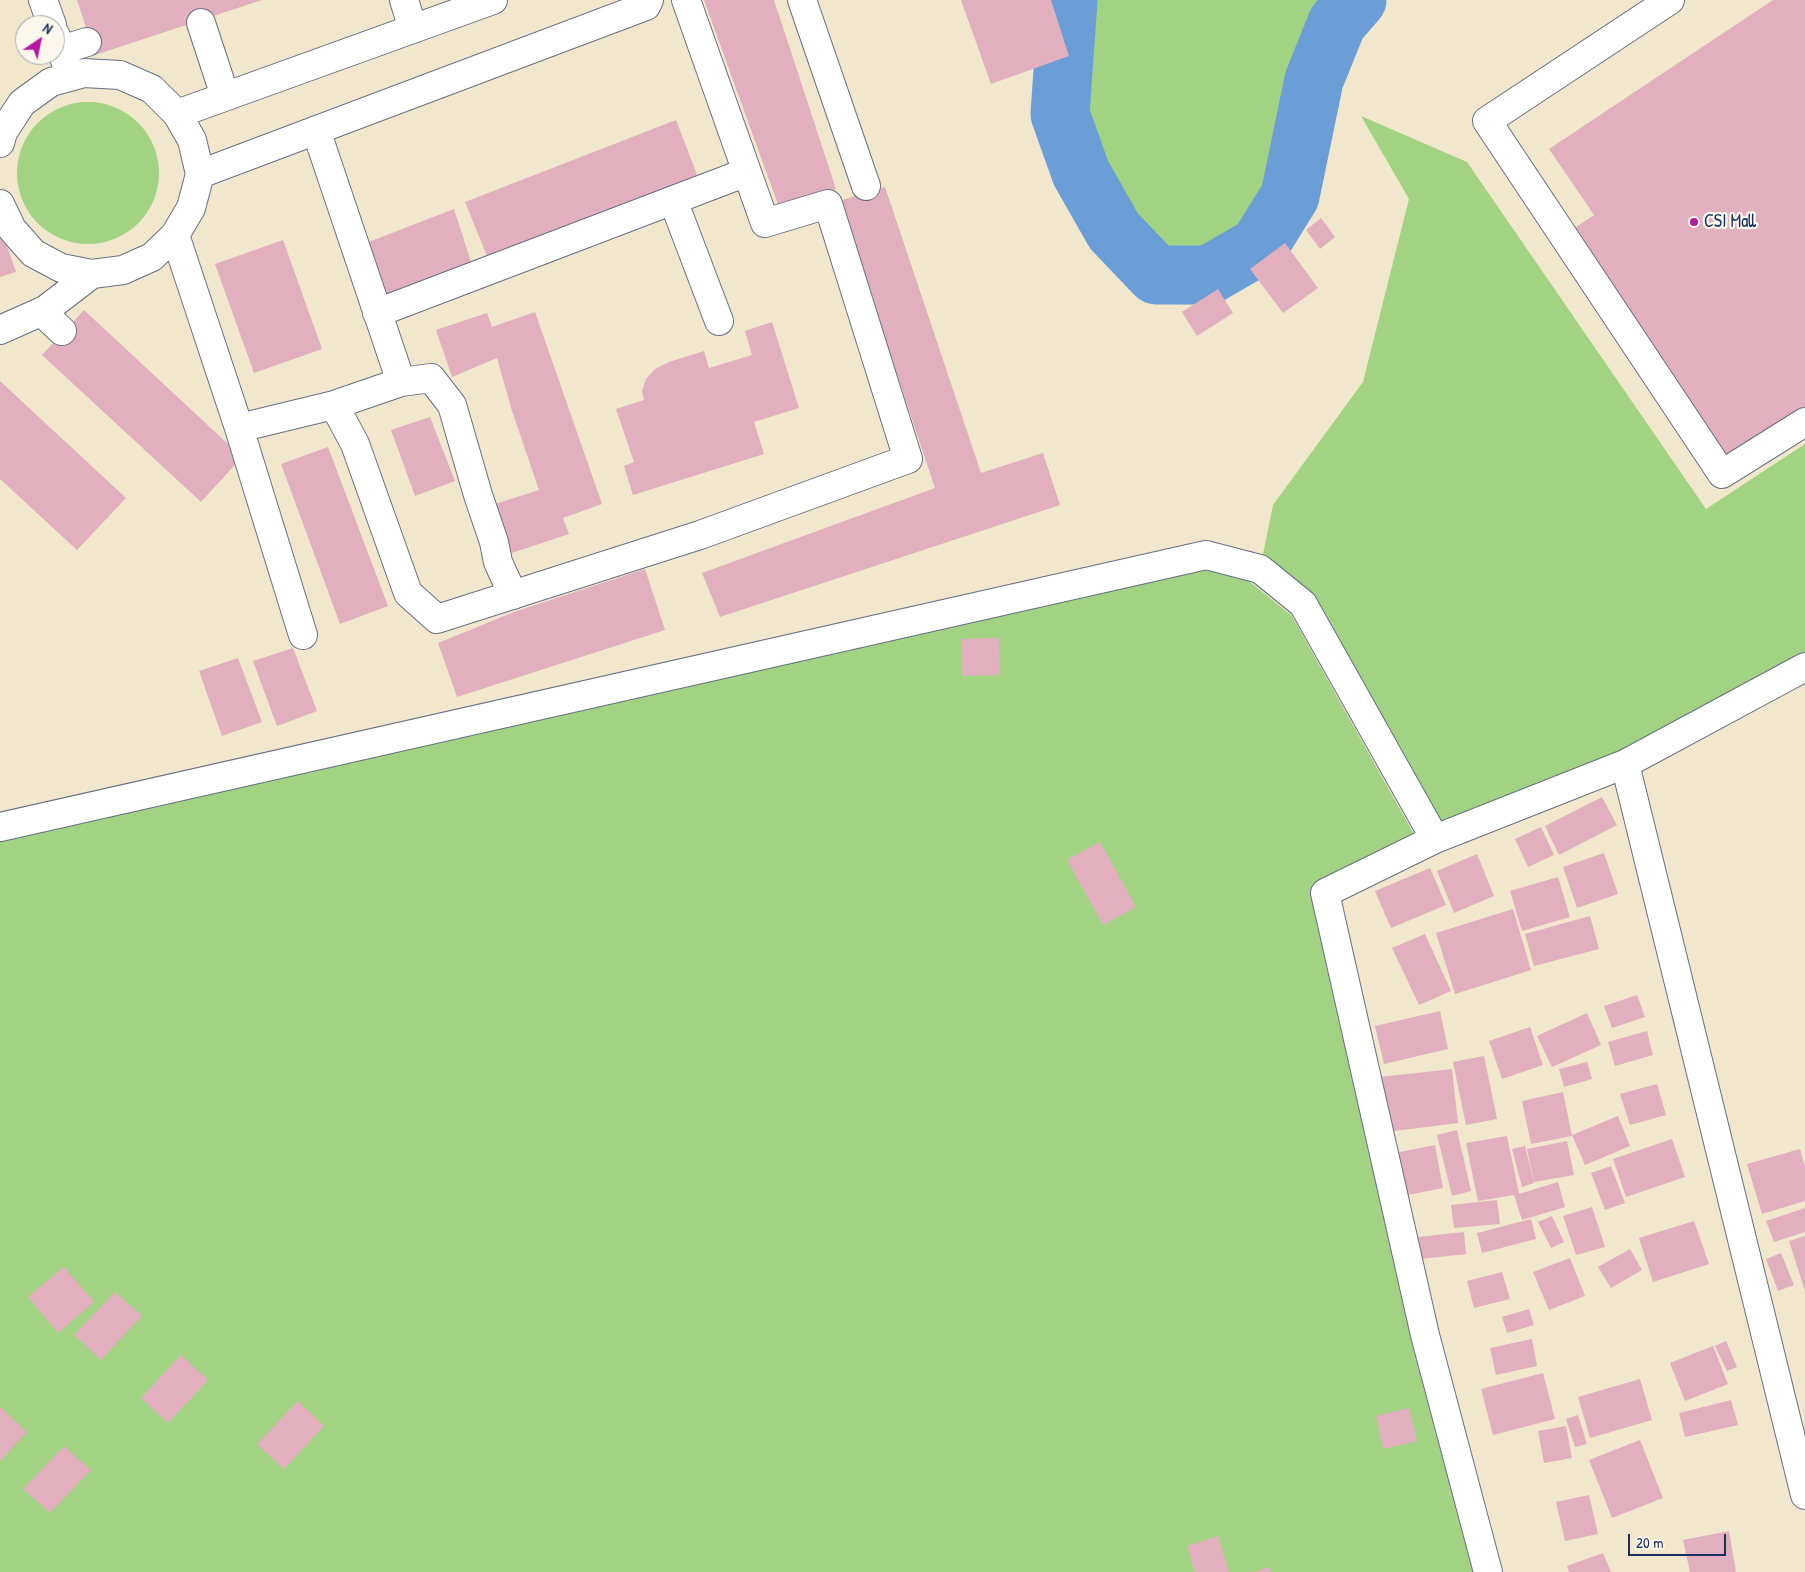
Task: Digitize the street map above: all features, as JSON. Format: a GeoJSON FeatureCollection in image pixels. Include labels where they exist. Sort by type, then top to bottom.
{"type":"FeatureCollection","features":[{"type":"Feature","properties":{"kind":"street"},"geometry":{"type":"LineString","coordinates":[[43,0],[48,15]]}},
{"type":"Feature","properties":{"kind":"street"},"geometry":{"type":"LineString","coordinates":[[404,0],[413,29]]}},
{"type":"Feature","properties":{"kind":"street"},"geometry":{"type":"LineString","coordinates":[[177,114],[493,0]]}},
{"type":"Feature","properties":{"kind":"street"},"geometry":{"type":"LineString","coordinates":[[200,174],[646,6],[649,0]]}},
{"type":"Feature","properties":{"kind":"street"},"geometry":{"type":"LineString","coordinates":[[334,405],[355,444],[408,593],[437,619],[700,535],[908,459],[828,204],[765,223],[686,0]]}},
{"type":"Feature","properties":{"kind":"street"},"geometry":{"type":"LineString","coordinates":[[802,0],[866,186]]}},
{"type":"Feature","properties":{"kind":"street"},"geometry":{"type":"LineString","coordinates":[[1670,0],[1487,121],[1722,474],[1805,422]]}},
{"type":"Feature","properties":{"kind":"street"},"geometry":{"type":"LineString","coordinates":[[201,23],[226,96]]}},
{"type":"Feature","properties":{"kind":"street"},"geometry":{"type":"LineString","coordinates":[[65,38],[87,42]]}},
{"type":"Feature","properties":{"kind":"street"},"geometry":{"type":"LineString","coordinates":[[65,62],[70,76]]}},
{"type":"Feature","properties":{"kind":"street"},"geometry":{"type":"LineString","coordinates":[[0,143],[3,132],[22,103],[51,82],[84,73],[120,75],[152,89],[177,114],[192,140],[200,174],[191,208],[175,235],[152,257],[124,270],[92,274],[61,268],[33,253],[12,229],[0,204]]}},
{"type":"Feature","properties":{"kind":"street"},"geometry":{"type":"LineString","coordinates":[[316,130],[401,382]]}},
{"type":"Feature","properties":{"kind":"street"},"geometry":{"type":"LineString","coordinates":[[377,313],[747,172]]}},
{"type":"Feature","properties":{"kind":"street"},"geometry":{"type":"LineString","coordinates":[[673,200],[719,321]]}},
{"type":"Feature","properties":{"kind":"street"},"geometry":{"type":"LineString","coordinates":[[175,235],[303,635]]}},
{"type":"Feature","properties":{"kind":"street"},"geometry":{"type":"LineString","coordinates":[[0,330],[42,312],[92,274]]}},
{"type":"Feature","properties":{"kind":"street"},"geometry":{"type":"LineString","coordinates":[[42,312],[62,331]]}},
{"type":"Feature","properties":{"kind":"street"},"geometry":{"type":"LineString","coordinates":[[238,428],[334,405],[401,382],[431,378],[452,405],[478,495],[494,542],[498,562],[513,595]]}},
{"type":"Feature","properties":{"kind":"street"},"geometry":{"type":"LineString","coordinates":[[0,827],[1206,555],[1260,569],[1303,604],[1435,839]]}},
{"type":"Feature","properties":{"kind":"street"},"geometry":{"type":"LineString","coordinates":[[1488,1572],[1425,1335],[1325,893],[1435,839],[1625,764],[1805,667]]}},
{"type":"Feature","properties":{"kind":"street"},"geometry":{"type":"LineString","coordinates":[[1625,764],[1805,1495]]}},
{"type":"Feature","properties":{"kind":"green space"},"geometry":{"type":"Polygon","coordinates":[[[1068,0],[1357,0],[1337,23],[1314,80],[1290,196],[1259,246],[1209,275],[1156,275],[1114,231],[1081,173],[1060,114],[1068,0]]]}},
{"type":"Feature","properties":{"kind":"green space"},"geometry":{"type":"Polygon","coordinates":[[[88,102],[102,103],[115,107],[139,122],[154,146],[158,159],[158,187],[154,200],[139,224],[115,239],[102,243],[88,244],[74,243],[61,239],[37,224],[22,200],[18,187],[17,173],[18,159],[22,146],[37,122],[61,107],[74,103],[88,102]]]}},
{"type":"Feature","properties":{"kind":"green space"},"geometry":{"type":"Polygon","coordinates":[[[1361,116],[1467,162],[1706,509],[1805,444],[1805,667],[1435,839],[1303,604],[1260,569],[1273,505],[1363,382],[1409,199],[1361,116]]]}},
{"type":"Feature","properties":{"kind":"green space"},"geometry":{"type":"Polygon","coordinates":[[[1196,567],[1249,581],[1292,616],[1421,847],[1313,902],[1480,1572],[0,1572],[0,837],[1196,567]]]}},
{"type":"Feature","properties":{"kind":"building"},"geometry":{"type":"Polygon","coordinates":[[[77,0],[262,0],[95,55],[77,0]]]}},
{"type":"Feature","properties":{"kind":"building"},"geometry":{"type":"Polygon","coordinates":[[[704,0],[774,0],[836,189],[780,210],[704,0]]]}},
{"type":"Feature","properties":{"kind":"building"},"geometry":{"type":"Polygon","coordinates":[[[961,0],[1051,0],[1069,56],[991,84],[961,0]]]}},
{"type":"Feature","properties":{"kind":"building","name":"CSI Mall"},"geometry":{"type":"Polygon","coordinates":[[[1773,0],[1805,0],[1805,406],[1726,458],[1572,230],[1594,215],[1549,149],[1773,0]]]}},
{"type":"Feature","properties":{"kind":"building"},"geometry":{"type":"Polygon","coordinates":[[[676,120],[699,180],[489,261],[465,202],[676,120]]]}},
{"type":"Feature","properties":{"kind":"building"},"geometry":{"type":"Polygon","coordinates":[[[885,187],[981,473],[1043,453],[1060,505],[720,617],[702,573],[935,488],[839,201],[885,187]]]}},
{"type":"Feature","properties":{"kind":"building"},"geometry":{"type":"Polygon","coordinates":[[[454,209],[472,265],[384,301],[366,243],[454,209]]]}},
{"type":"Feature","properties":{"kind":"building"},"geometry":{"type":"Polygon","coordinates":[[[1321,218],[1335,237],[1320,249],[1306,230],[1321,218]]]}},
{"type":"Feature","properties":{"kind":"building"},"geometry":{"type":"Polygon","coordinates":[[[0,225],[16,272],[0,277],[0,225]]]}},
{"type":"Feature","properties":{"kind":"building"},"geometry":{"type":"Polygon","coordinates":[[[283,240],[322,349],[254,373],[215,264],[283,240]]]}},
{"type":"Feature","properties":{"kind":"building"},"geometry":{"type":"Polygon","coordinates":[[[1285,243],[1318,288],[1283,313],[1250,269],[1285,243]]]}},
{"type":"Feature","properties":{"kind":"building"},"geometry":{"type":"Polygon","coordinates":[[[1218,289],[1233,313],[1197,336],[1182,312],[1218,289]]]}},
{"type":"Feature","properties":{"kind":"building"},"geometry":{"type":"Polygon","coordinates":[[[84,310],[242,457],[201,502],[42,355],[84,310]]]}},
{"type":"Feature","properties":{"kind":"building"},"geometry":{"type":"Polygon","coordinates":[[[535,312],[602,504],[563,518],[569,534],[512,553],[495,504],[539,490],[512,411],[497,358],[452,377],[436,330],[487,313],[492,327],[535,312]]]}},
{"type":"Feature","properties":{"kind":"building"},"geometry":{"type":"Polygon","coordinates":[[[772,322],[799,408],[754,422],[764,454],[633,495],[624,466],[634,462],[616,409],[644,400],[642,391],[646,379],[655,369],[669,362],[704,351],[709,368],[752,355],[745,331],[772,322]]]}},
{"type":"Feature","properties":{"kind":"building"},"geometry":{"type":"Polygon","coordinates":[[[0,381],[126,498],[77,550],[0,479],[0,381]]]}},
{"type":"Feature","properties":{"kind":"building"},"geometry":{"type":"Polygon","coordinates":[[[430,417],[455,481],[415,496],[391,430],[430,417]]]}},
{"type":"Feature","properties":{"kind":"building"},"geometry":{"type":"Polygon","coordinates":[[[328,447],[388,606],[340,624],[281,464],[328,447]]]}},
{"type":"Feature","properties":{"kind":"building"},"geometry":{"type":"Polygon","coordinates":[[[645,569],[665,630],[457,697],[438,643],[514,612],[645,569]]]}},
{"type":"Feature","properties":{"kind":"building"},"geometry":{"type":"Polygon","coordinates":[[[999,638],[1000,675],[962,676],[961,639],[999,638]]]}},
{"type":"Feature","properties":{"kind":"building"},"geometry":{"type":"Polygon","coordinates":[[[293,648],[317,711],[277,726],[253,661],[293,648]]]}},
{"type":"Feature","properties":{"kind":"building"},"geometry":{"type":"Polygon","coordinates":[[[238,658],[262,722],[222,736],[199,671],[238,658]]]}},
{"type":"Feature","properties":{"kind":"building"},"geometry":{"type":"Polygon","coordinates":[[[1602,797],[1617,825],[1559,855],[1545,826],[1602,797]]]}},
{"type":"Feature","properties":{"kind":"building"},"geometry":{"type":"Polygon","coordinates":[[[1541,827],[1554,855],[1528,867],[1515,839],[1541,827]]]}},
{"type":"Feature","properties":{"kind":"building"},"geometry":{"type":"Polygon","coordinates":[[[1100,842],[1136,907],[1103,925],[1067,860],[1100,842]]]}},
{"type":"Feature","properties":{"kind":"building"},"geometry":{"type":"Polygon","coordinates":[[[1604,853],[1618,894],[1577,908],[1563,867],[1604,853]]]}},
{"type":"Feature","properties":{"kind":"building"},"geometry":{"type":"Polygon","coordinates":[[[1477,854],[1494,896],[1454,913],[1437,871],[1477,854]]]}},
{"type":"Feature","properties":{"kind":"building"},"geometry":{"type":"Polygon","coordinates":[[[1430,868],[1446,905],[1391,928],[1375,891],[1430,868]]]}},
{"type":"Feature","properties":{"kind":"building"},"geometry":{"type":"Polygon","coordinates":[[[1558,877],[1570,917],[1522,931],[1510,891],[1558,877]]]}},
{"type":"Feature","properties":{"kind":"building"},"geometry":{"type":"Polygon","coordinates":[[[1513,909],[1531,970],[1455,994],[1436,933],[1513,909]]]}},
{"type":"Feature","properties":{"kind":"building"},"geometry":{"type":"Polygon","coordinates":[[[1590,916],[1599,949],[1534,966],[1525,934],[1590,916]]]}},
{"type":"Feature","properties":{"kind":"building"},"geometry":{"type":"Polygon","coordinates":[[[1425,934],[1451,991],[1419,1005],[1392,948],[1425,934]]]}},
{"type":"Feature","properties":{"kind":"building"},"geometry":{"type":"Polygon","coordinates":[[[1637,995],[1645,1017],[1612,1028],[1604,1006],[1637,995]]]}},
{"type":"Feature","properties":{"kind":"building"},"geometry":{"type":"Polygon","coordinates":[[[1440,1011],[1448,1049],[1384,1064],[1375,1026],[1440,1011]]]}},
{"type":"Feature","properties":{"kind":"building"},"geometry":{"type":"Polygon","coordinates":[[[1587,1013],[1601,1045],[1552,1067],[1537,1036],[1587,1013]]]}},
{"type":"Feature","properties":{"kind":"building"},"geometry":{"type":"Polygon","coordinates":[[[1530,1027],[1543,1065],[1502,1079],[1489,1041],[1530,1027]]]}},
{"type":"Feature","properties":{"kind":"building"},"geometry":{"type":"Polygon","coordinates":[[[1647,1031],[1653,1055],[1615,1066],[1608,1042],[1647,1031]]]}},
{"type":"Feature","properties":{"kind":"building"},"geometry":{"type":"Polygon","coordinates":[[[1484,1056],[1497,1119],[1466,1125],[1453,1062],[1484,1056]]]}},
{"type":"Feature","properties":{"kind":"building"},"geometry":{"type":"Polygon","coordinates":[[[1587,1062],[1592,1079],[1564,1087],[1559,1069],[1587,1062]]]}},
{"type":"Feature","properties":{"kind":"building"},"geometry":{"type":"Polygon","coordinates":[[[1452,1069],[1458,1123],[1386,1132],[1380,1077],[1452,1069]]]}},
{"type":"Feature","properties":{"kind":"building"},"geometry":{"type":"Polygon","coordinates":[[[1657,1084],[1666,1115],[1630,1125],[1620,1094],[1657,1084]]]}},
{"type":"Feature","properties":{"kind":"building"},"geometry":{"type":"Polygon","coordinates":[[[1563,1092],[1572,1136],[1531,1144],[1522,1101],[1563,1092]]]}},
{"type":"Feature","properties":{"kind":"building"},"geometry":{"type":"Polygon","coordinates":[[[1618,1116],[1630,1146],[1585,1165],[1572,1135],[1618,1116]]]}},
{"type":"Feature","properties":{"kind":"building"},"geometry":{"type":"Polygon","coordinates":[[[1457,1130],[1471,1191],[1452,1196],[1437,1135],[1457,1130]]]}},
{"type":"Feature","properties":{"kind":"building"},"geometry":{"type":"Polygon","coordinates":[[[1507,1136],[1519,1194],[1558,1182],[1565,1207],[1522,1220],[1514,1195],[1478,1201],[1466,1143],[1507,1136]]]}},
{"type":"Feature","properties":{"kind":"building"},"geometry":{"type":"Polygon","coordinates":[[[1672,1139],[1685,1177],[1626,1197],[1613,1159],[1672,1139]]]}},
{"type":"Feature","properties":{"kind":"building"},"geometry":{"type":"Polygon","coordinates":[[[1567,1141],[1574,1175],[1534,1182],[1527,1149],[1567,1141]]]}},
{"type":"Feature","properties":{"kind":"building"},"geometry":{"type":"Polygon","coordinates":[[[1435,1145],[1443,1188],[1403,1196],[1395,1153],[1435,1145]]]}},
{"type":"Feature","properties":{"kind":"building"},"geometry":{"type":"Polygon","coordinates":[[[1525,1146],[1534,1183],[1522,1187],[1512,1149],[1525,1146]]]}},
{"type":"Feature","properties":{"kind":"building"},"geometry":{"type":"Polygon","coordinates":[[[1800,1149],[1805,1167],[1805,1201],[1762,1214],[1747,1164],[1800,1149]]]}},
{"type":"Feature","properties":{"kind":"building"},"geometry":{"type":"Polygon","coordinates":[[[1611,1166],[1625,1203],[1605,1210],[1591,1173],[1611,1166]]]}},
{"type":"Feature","properties":{"kind":"building"},"geometry":{"type":"Polygon","coordinates":[[[1497,1200],[1500,1224],[1454,1228],[1451,1205],[1497,1200]]]}},
{"type":"Feature","properties":{"kind":"building"},"geometry":{"type":"Polygon","coordinates":[[[1592,1207],[1605,1247],[1576,1255],[1563,1216],[1592,1207]]]}},
{"type":"Feature","properties":{"kind":"building"},"geometry":{"type":"Polygon","coordinates":[[[1805,1208],[1805,1232],[1774,1242],[1766,1221],[1805,1208]]]}},
{"type":"Feature","properties":{"kind":"building"},"geometry":{"type":"Polygon","coordinates":[[[1552,1216],[1564,1242],[1551,1248],[1538,1222],[1552,1216]]]}},
{"type":"Feature","properties":{"kind":"building"},"geometry":{"type":"Polygon","coordinates":[[[1531,1219],[1536,1239],[1482,1253],[1477,1233],[1531,1219]]]}},
{"type":"Feature","properties":{"kind":"building"},"geometry":{"type":"Polygon","coordinates":[[[1694,1221],[1709,1264],[1653,1282],[1639,1238],[1694,1221]]]}},
{"type":"Feature","properties":{"kind":"building"},"geometry":{"type":"Polygon","coordinates":[[[1464,1232],[1466,1254],[1421,1259],[1418,1237],[1464,1232]]]}},
{"type":"Feature","properties":{"kind":"building"},"geometry":{"type":"Polygon","coordinates":[[[1805,1236],[1805,1291],[1789,1241],[1805,1236]]]}},
{"type":"Feature","properties":{"kind":"building"},"geometry":{"type":"Polygon","coordinates":[[[1630,1249],[1642,1270],[1611,1288],[1598,1267],[1630,1249]]]}},
{"type":"Feature","properties":{"kind":"building"},"geometry":{"type":"Polygon","coordinates":[[[1781,1253],[1794,1285],[1778,1291],[1766,1259],[1781,1253]]]}},
{"type":"Feature","properties":{"kind":"building"},"geometry":{"type":"Polygon","coordinates":[[[1570,1258],[1585,1296],[1549,1310],[1533,1272],[1570,1258]]]}},
{"type":"Feature","properties":{"kind":"building"},"geometry":{"type":"Polygon","coordinates":[[[64,1267],[94,1302],[58,1333],[28,1297],[64,1267]]]}},
{"type":"Feature","properties":{"kind":"building"},"geometry":{"type":"Polygon","coordinates":[[[1502,1272],[1510,1299],[1474,1308],[1467,1281],[1502,1272]]]}},
{"type":"Feature","properties":{"kind":"building"},"geometry":{"type":"Polygon","coordinates":[[[115,1292],[142,1316],[101,1360],[74,1335],[115,1292]]]}},
{"type":"Feature","properties":{"kind":"building"},"geometry":{"type":"Polygon","coordinates":[[[1529,1309],[1534,1325],[1507,1333],[1502,1317],[1529,1309]]]}},
{"type":"Feature","properties":{"kind":"building"},"geometry":{"type":"Polygon","coordinates":[[[1532,1339],[1537,1366],[1496,1375],[1490,1348],[1532,1339]]]}},
{"type":"Feature","properties":{"kind":"building"},"geometry":{"type":"Polygon","coordinates":[[[1726,1341],[1737,1367],[1727,1371],[1715,1346],[1726,1341]]]}},
{"type":"Feature","properties":{"kind":"building"},"geometry":{"type":"Polygon","coordinates":[[[1713,1346],[1728,1384],[1685,1401],[1670,1363],[1713,1346]]]}},
{"type":"Feature","properties":{"kind":"building"},"geometry":{"type":"Polygon","coordinates":[[[181,1355],[208,1380],[168,1423],[141,1398],[181,1355]]]}},
{"type":"Feature","properties":{"kind":"building"},"geometry":{"type":"Polygon","coordinates":[[[1543,1373],[1555,1419],[1493,1435],[1481,1389],[1543,1373]]]}},
{"type":"Feature","properties":{"kind":"building"},"geometry":{"type":"Polygon","coordinates":[[[1640,1379],[1652,1420],[1590,1438],[1578,1397],[1640,1379]]]}},
{"type":"Feature","properties":{"kind":"building"},"geometry":{"type":"Polygon","coordinates":[[[1731,1400],[1738,1425],[1685,1437],[1679,1413],[1731,1400]]]}},
{"type":"Feature","properties":{"kind":"building"},"geometry":{"type":"Polygon","coordinates":[[[298,1401],[324,1426],[284,1469],[257,1444],[298,1401]]]}},
{"type":"Feature","properties":{"kind":"building"},"geometry":{"type":"Polygon","coordinates":[[[0,1407],[27,1432],[0,1461],[0,1407]]]}},
{"type":"Feature","properties":{"kind":"building"},"geometry":{"type":"Polygon","coordinates":[[[1409,1408],[1417,1441],[1383,1449],[1376,1416],[1409,1408]]]}},
{"type":"Feature","properties":{"kind":"building"},"geometry":{"type":"Polygon","coordinates":[[[1578,1415],[1587,1444],[1575,1447],[1566,1419],[1578,1415]]]}},
{"type":"Feature","properties":{"kind":"building"},"geometry":{"type":"Polygon","coordinates":[[[1566,1426],[1572,1458],[1544,1463],[1538,1431],[1566,1426]]]}},
{"type":"Feature","properties":{"kind":"building"},"geometry":{"type":"Polygon","coordinates":[[[1640,1440],[1663,1498],[1612,1518],[1589,1460],[1640,1440]]]}},
{"type":"Feature","properties":{"kind":"building"},"geometry":{"type":"Polygon","coordinates":[[[64,1446],[91,1470],[50,1513],[23,1489],[64,1446]]]}},
{"type":"Feature","properties":{"kind":"building"},"geometry":{"type":"Polygon","coordinates":[[[1589,1495],[1598,1534],[1565,1541],[1556,1502],[1589,1495]]]}},
{"type":"Feature","properties":{"kind":"building"},"geometry":{"type":"Polygon","coordinates":[[[1729,1531],[1736,1572],[1690,1572],[1683,1540],[1729,1531]]]}},
{"type":"Feature","properties":{"kind":"building"},"geometry":{"type":"Polygon","coordinates":[[[1218,1536],[1229,1572],[1195,1572],[1187,1546],[1218,1536]]]}},
{"type":"Feature","properties":{"kind":"building"},"geometry":{"type":"Polygon","coordinates":[[[1603,1553],[1611,1572],[1569,1572],[1567,1566],[1603,1553]]]}},
{"type":"Feature","properties":{"kind":"building"},"geometry":{"type":"Polygon","coordinates":[[[1269,1567],[1271,1572],[1254,1572],[1269,1567]]]}},
{"type":"Feature","properties":{"kind":"waterway"},"geometry":{"type":"LineString","coordinates":[[1068,0],[1060,114],[1081,173],[1114,231],[1156,275],[1209,275],[1259,246],[1290,196],[1314,80],[1337,23],[1357,0]]}},
{"type":"Feature","properties":{"kind":"place","name":"CSI Mall"},"geometry":{"type":"Point","coordinates":[1694,222]}}]}
